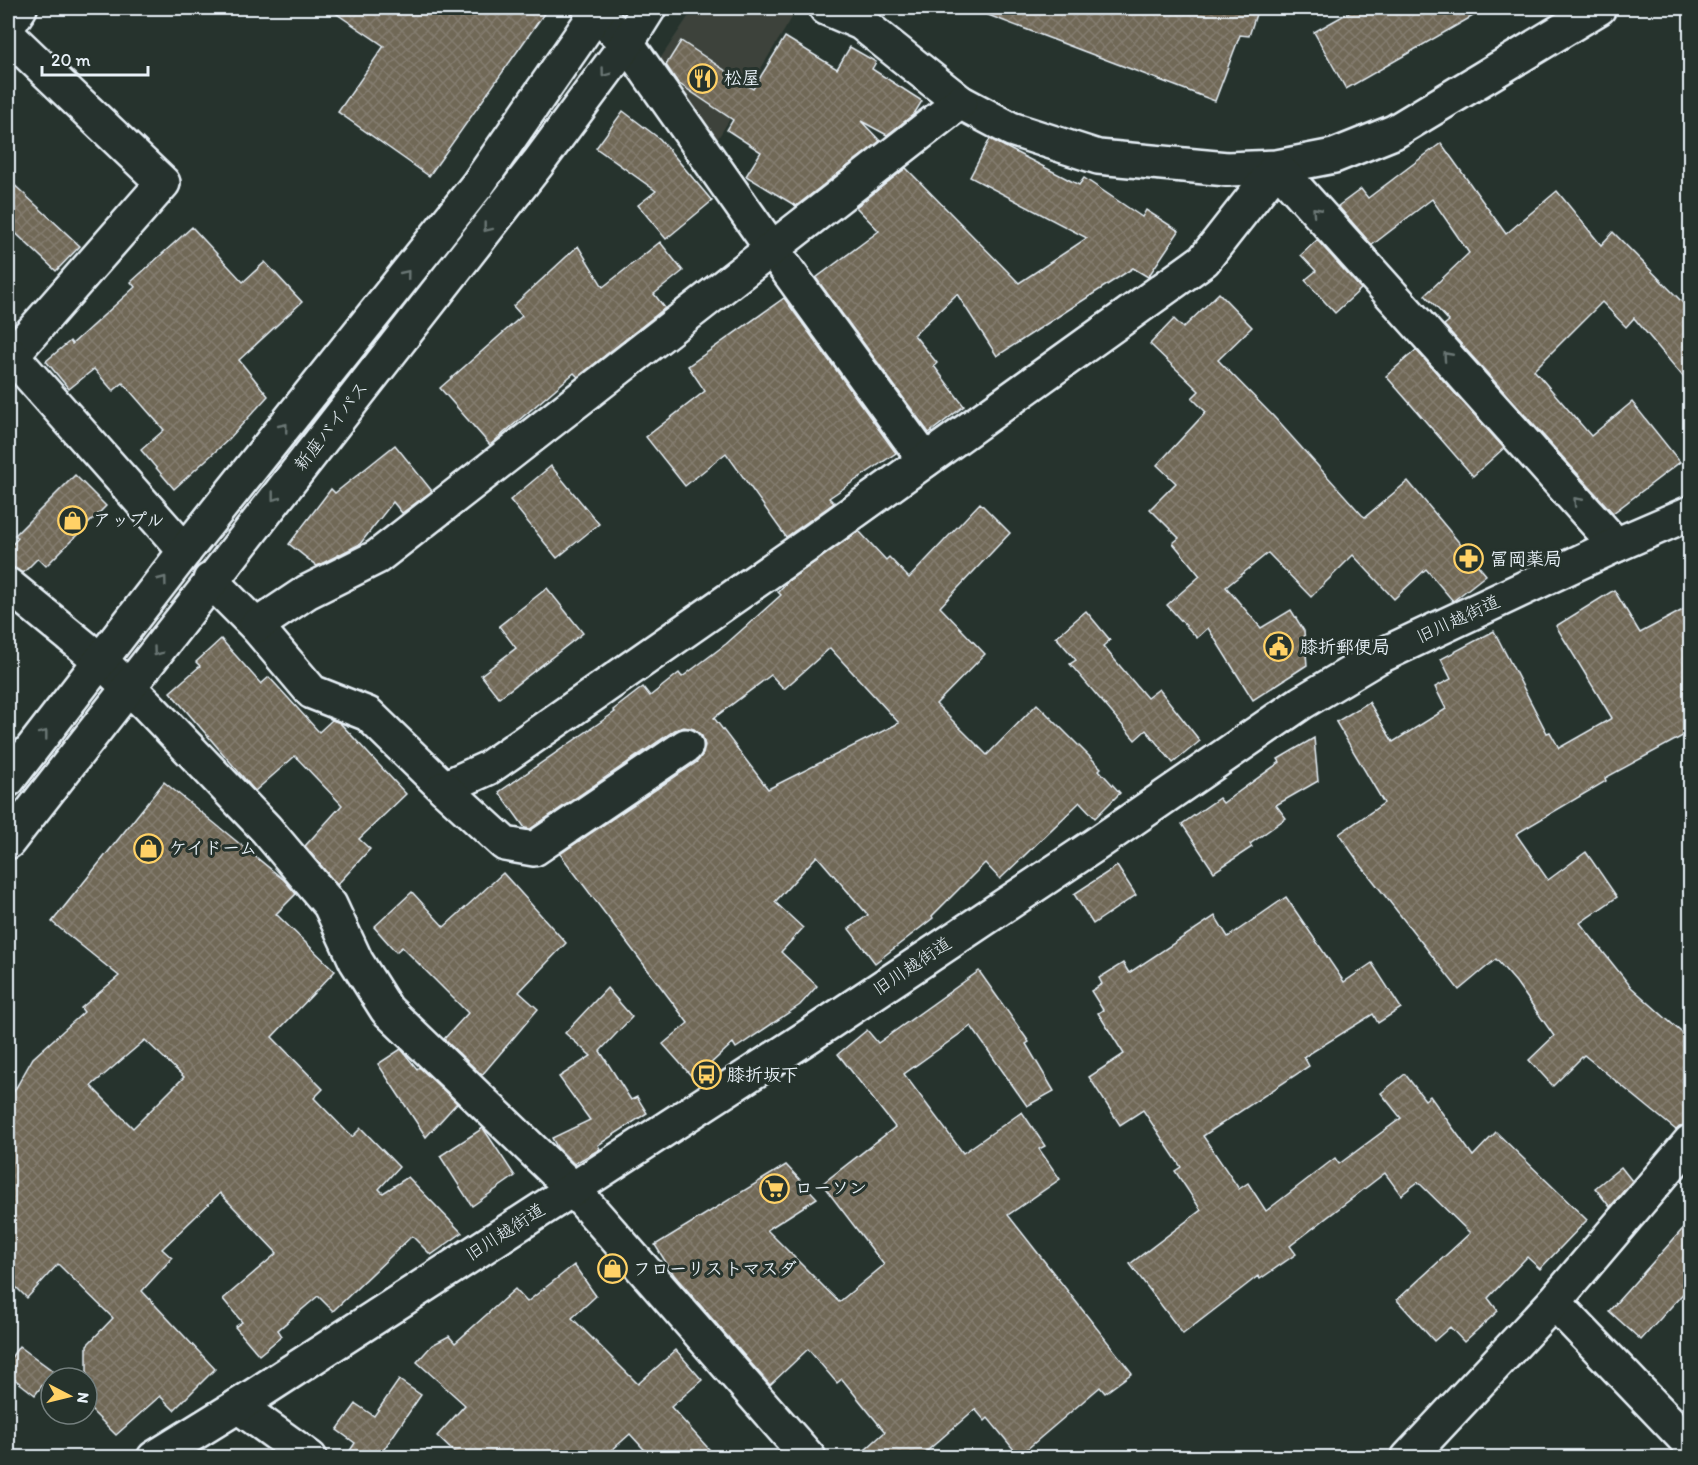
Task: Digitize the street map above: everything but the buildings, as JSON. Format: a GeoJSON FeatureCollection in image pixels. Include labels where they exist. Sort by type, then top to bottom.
{"type":"FeatureCollection","features":[{"type":"Feature","properties":{"kind":"main road"},"geometry":{"type":"LineString","coordinates":[[8,26],[20,8]]}},
{"type":"Feature","properties":{"kind":"main road","name":"新座バイパス"},"geometry":{"type":"LineString","coordinates":[[8,842],[129,689],[210,580],[538,163],[627,43],[649,8]]}},
{"type":"Feature","properties":{"kind":"main road"},"geometry":{"type":"LineString","coordinates":[[826,8],[861,22],[960,102],[1011,129],[1098,157],[1227,169],[1277,167],[1334,156],[1394,132],[1599,8]]}},
{"type":"Feature","properties":{"kind":"main road"},"geometry":{"type":"LineString","coordinates":[[595,10],[627,43],[772,249],[925,460]]}},
{"type":"Feature","properties":{"kind":"main road","name":"新座バイパス"},"geometry":{"type":"LineString","coordinates":[[8,780],[185,551],[478,184],[595,10]]}},
{"type":"Feature","properties":{"kind":"main road"},"geometry":{"type":"LineString","coordinates":[[8,35],[164,183],[10,353],[185,551]]}},
{"type":"Feature","properties":{"kind":"main road"},"geometry":{"type":"LineString","coordinates":[[256,626],[307,592],[377,557],[960,102]]}},
{"type":"Feature","properties":{"kind":"main road"},"geometry":{"type":"LineString","coordinates":[[444,788],[488,768],[1204,260],[1277,167]]}},
{"type":"Feature","properties":{"kind":"main road"},"geometry":{"type":"LineString","coordinates":[[1277,167],[1616,545]]}},
{"type":"Feature","properties":{"kind":"main road","name":"旧川越街道"},"geometry":{"type":"LineString","coordinates":[[154,1458],[238,1406],[796,1044],[1095,845],[1301,703],[1378,657],[1616,545],[1690,513]]}},
{"type":"Feature","properties":{"kind":"main road"},"geometry":{"type":"LineString","coordinates":[[210,580],[256,626],[312,692],[368,714],[505,844],[534,849],[686,746]]}},
{"type":"Feature","properties":{"kind":"main road"},"geometry":{"type":"LineString","coordinates":[[8,585],[101,661],[258,820],[318,888],[330,905],[356,961],[387,1010],[572,1188],[808,1458]]}},
{"type":"Feature","properties":{"kind":"main road"},"geometry":{"type":"LineString","coordinates":[[1408,1458],[1554,1302],[1690,1142]]}},
{"type":"Feature","properties":{"kind":"main road"},"geometry":{"type":"LineString","coordinates":[[1554,1302],[1690,1444]]}},
{"type":"Feature","properties":{"kind":"main road"},"geometry":{"type":"LineString","coordinates":[[238,1406],[310,1458]]}},
{"type":"Feature","properties":{"kind":"shaded area"},"geometry":{"type":"Polygon","coordinates":[[[694,8],[783,8],[795,13],[712,148],[654,68],[694,8]]]}},
{"type":"Feature","properties":{"kind":"place","name":"松屋"},"geometry":{"type":"Point","coordinates":[703,78]}},
{"type":"Feature","properties":{"kind":"place","name":"アップル"},"geometry":{"type":"Point","coordinates":[72,520]}},
{"type":"Feature","properties":{"kind":"place","name":"冨岡薬局"},"geometry":{"type":"Point","coordinates":[1469,559]}},
{"type":"Feature","properties":{"kind":"place","name":"膝折郵便局"},"geometry":{"type":"Point","coordinates":[1279,647]}},
{"type":"Feature","properties":{"kind":"place","name":"ケイドーム"},"geometry":{"type":"Point","coordinates":[148,848]}},
{"type":"Feature","properties":{"kind":"place","name":"膝折坂下"},"geometry":{"type":"Point","coordinates":[706,1075]}},
{"type":"Feature","properties":{"kind":"place","name":"ローソン"},"geometry":{"type":"Point","coordinates":[774,1188]}},
{"type":"Feature","properties":{"kind":"place","name":"フローリストマスダ"},"geometry":{"type":"Point","coordinates":[612,1269]}}]}
